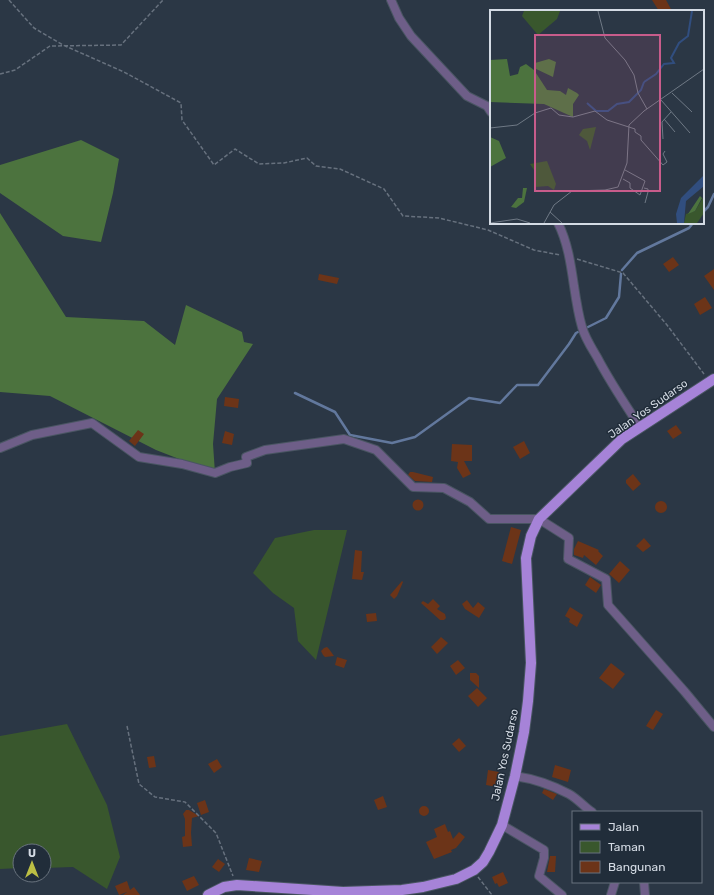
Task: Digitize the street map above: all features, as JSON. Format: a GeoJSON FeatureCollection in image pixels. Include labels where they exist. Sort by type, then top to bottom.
{"type":"FeatureCollection","features":[{"type":"Feature","properties":{"kind":"main road","name":"Jalan Yos Sudarso"},"geometry":{"type":"LineString","coordinates":[[208,895],[224,887],[237,885],[343,892],[389,892],[423,887],[456,879],[474,870],[489,852],[502,825],[515,776],[524,732],[531,662],[526,558],[531,536],[540,519],[622,439],[712,381]]}},
{"type":"Feature","properties":{"kind":"street"},"geometry":{"type":"LineString","coordinates":[[391,0],[399,18],[411,36],[467,96],[487,106],[490,110]]}},
{"type":"Feature","properties":{"kind":"street"},"geometry":{"type":"LineString","coordinates":[[559,224],[564,234],[583,328],[608,379],[640,427]]}},
{"type":"Feature","properties":{"kind":"street"},"geometry":{"type":"LineString","coordinates":[[0,448],[32,435],[92,423],[140,457],[182,464],[215,473],[230,467],[247,463],[246,457],[265,450],[344,439],[376,450],[413,486],[444,488],[470,502],[489,519],[540,519],[570,538],[568,559],[606,580],[608,605],[714,727]]}},
{"type":"Feature","properties":{"kind":"street"},"geometry":{"type":"LineString","coordinates":[[515,776],[534,779],[550,785],[571,795],[591,811]]}},
{"type":"Feature","properties":{"kind":"street"},"geometry":{"type":"LineString","coordinates":[[502,825],[544,850],[544,858],[539,876],[562,895]]}},
{"type":"Feature","properties":{"kind":"street"},"geometry":{"type":"LineString","coordinates":[[611,895],[615,883]]}},
{"type":"Feature","properties":{"kind":"street"},"geometry":{"type":"LineString","coordinates":[[644,883],[645,895]]}},
{"type":"Feature","properties":{"kind":"path"},"geometry":{"type":"LineString","coordinates":[[9,0],[34,28],[63,45],[124,72],[181,103],[182,120],[214,165],[235,149],[259,164],[307,158],[316,166],[340,169],[384,189],[403,216],[439,218],[488,230],[534,250],[569,256],[623,273],[712,381]]}},
{"type":"Feature","properties":{"kind":"path"},"geometry":{"type":"LineString","coordinates":[[0,74],[15,70],[50,46],[121,45],[163,0]]}},
{"type":"Feature","properties":{"kind":"path"},"geometry":{"type":"LineString","coordinates":[[127,726],[139,784],[155,797],[185,802],[216,833],[237,885]]}},
{"type":"Feature","properties":{"kind":"path"},"geometry":{"type":"LineString","coordinates":[[474,870],[492,895]]}},
{"type":"Feature","properties":{"kind":"green space"},"geometry":{"type":"Polygon","coordinates":[[[81,140],[119,159],[113,193],[101,242],[63,236],[0,193],[0,165],[81,140]]]}},
{"type":"Feature","properties":{"kind":"green space"},"geometry":{"type":"Polygon","coordinates":[[[0,213],[66,317],[144,321],[175,345],[186,305],[242,332],[244,342],[253,344],[217,399],[213,444],[215,473],[156,450],[50,396],[0,392],[0,213]]]}},
{"type":"Feature","properties":{"kind":"green space"},"geometry":{"type":"Polygon","coordinates":[[[314,530],[347,530],[316,660],[298,641],[294,608],[273,593],[253,573],[275,538],[314,530]]]}},
{"type":"Feature","properties":{"kind":"green space"},"geometry":{"type":"Polygon","coordinates":[[[67,724],[107,805],[120,857],[107,889],[73,867],[52,868],[52,843],[12,843],[12,868],[0,869],[0,736],[67,724]]]}},
{"type":"Feature","properties":{"kind":"building"},"geometry":{"type":"Polygon","coordinates":[[[652,0],[666,0],[671,10],[658,10],[652,0]]]}},
{"type":"Feature","properties":{"kind":"building"},"geometry":{"type":"Polygon","coordinates":[[[673,257],[679,265],[669,272],[663,264],[673,257]]]}},
{"type":"Feature","properties":{"kind":"building"},"geometry":{"type":"Polygon","coordinates":[[[714,269],[714,290],[704,276],[714,269]]]}},
{"type":"Feature","properties":{"kind":"building"},"geometry":{"type":"Polygon","coordinates":[[[319,274],[339,278],[337,284],[318,280],[319,274]]]}},
{"type":"Feature","properties":{"kind":"building"},"geometry":{"type":"Polygon","coordinates":[[[705,297],[712,308],[700,315],[694,304],[705,297]]]}},
{"type":"Feature","properties":{"kind":"building"},"geometry":{"type":"Polygon","coordinates":[[[225,397],[239,399],[238,408],[224,406],[225,397]]]}},
{"type":"Feature","properties":{"kind":"building"},"geometry":{"type":"Polygon","coordinates":[[[676,425],[682,433],[673,439],[667,431],[676,425]]]}},
{"type":"Feature","properties":{"kind":"building"},"geometry":{"type":"Polygon","coordinates":[[[138,430],[144,434],[135,446],[129,441],[138,430]]]}},
{"type":"Feature","properties":{"kind":"building"},"geometry":{"type":"Polygon","coordinates":[[[225,431],[234,434],[232,445],[222,443],[225,431]]]}},
{"type":"Feature","properties":{"kind":"building"},"geometry":{"type":"Polygon","coordinates":[[[524,441],[530,453],[520,459],[513,447],[524,441]]]}},
{"type":"Feature","properties":{"kind":"building"},"geometry":{"type":"Polygon","coordinates":[[[452,444],[472,445],[472,461],[464,461],[471,474],[463,478],[457,468],[458,462],[451,461],[452,444]]]}},
{"type":"Feature","properties":{"kind":"building"},"geometry":{"type":"Polygon","coordinates":[[[410,472],[433,477],[432,482],[415,481],[408,475],[410,472]]]}},
{"type":"Feature","properties":{"kind":"building"},"geometry":{"type":"Polygon","coordinates":[[[633,474],[641,484],[633,491],[626,483],[626,480],[633,474]]]}},
{"type":"Feature","properties":{"kind":"building"},"geometry":{"type":"Polygon","coordinates":[[[418,499],[422,501],[424,505],[422,509],[418,511],[414,509],[412,505],[414,501],[418,499]]]}},
{"type":"Feature","properties":{"kind":"building"},"geometry":{"type":"Polygon","coordinates":[[[661,501],[665,503],[667,507],[665,511],[661,513],[657,511],[655,507],[657,503],[661,501]]]}},
{"type":"Feature","properties":{"kind":"building"},"geometry":{"type":"Polygon","coordinates":[[[511,527],[521,530],[512,564],[502,561],[511,527]]]}},
{"type":"Feature","properties":{"kind":"building"},"geometry":{"type":"Polygon","coordinates":[[[644,538],[651,546],[643,552],[636,546],[644,538]]]}},
{"type":"Feature","properties":{"kind":"building"},"geometry":{"type":"Polygon","coordinates":[[[578,541],[599,550],[598,551],[603,556],[596,565],[584,555],[583,558],[574,555],[574,549],[578,541]]]}},
{"type":"Feature","properties":{"kind":"building"},"geometry":{"type":"Polygon","coordinates":[[[355,550],[362,551],[361,572],[364,572],[362,580],[352,579],[355,550]]]}},
{"type":"Feature","properties":{"kind":"building"},"geometry":{"type":"Polygon","coordinates":[[[620,561],[630,570],[619,583],[609,574],[620,561]]]}},
{"type":"Feature","properties":{"kind":"building"},"geometry":{"type":"Polygon","coordinates":[[[590,577],[601,585],[596,593],[585,585],[590,577]]]}},
{"type":"Feature","properties":{"kind":"building"},"geometry":{"type":"Polygon","coordinates":[[[402,581],[403,582],[397,596],[394,599],[390,595],[402,581]]]}},
{"type":"Feature","properties":{"kind":"building"},"geometry":{"type":"Polygon","coordinates":[[[433,599],[440,606],[437,609],[445,614],[446,618],[444,620],[440,620],[421,603],[423,601],[428,604],[433,599]]]}},
{"type":"Feature","properties":{"kind":"building"},"geometry":{"type":"Polygon","coordinates":[[[467,600],[473,608],[478,602],[485,608],[479,618],[465,609],[462,604],[467,600]]]}},
{"type":"Feature","properties":{"kind":"building"},"geometry":{"type":"Polygon","coordinates":[[[570,607],[583,615],[577,627],[569,622],[570,619],[565,616],[570,607]]]}},
{"type":"Feature","properties":{"kind":"building"},"geometry":{"type":"Polygon","coordinates":[[[376,613],[377,621],[367,622],[366,614],[376,613]]]}},
{"type":"Feature","properties":{"kind":"building"},"geometry":{"type":"Polygon","coordinates":[[[441,637],[448,643],[437,654],[431,647],[441,637]]]}},
{"type":"Feature","properties":{"kind":"building"},"geometry":{"type":"Polygon","coordinates":[[[327,647],[334,656],[325,657],[323,655],[321,651],[327,647]]]}},
{"type":"Feature","properties":{"kind":"building"},"geometry":{"type":"Polygon","coordinates":[[[337,657],[347,660],[344,668],[335,665],[337,657]]]}},
{"type":"Feature","properties":{"kind":"building"},"geometry":{"type":"Polygon","coordinates":[[[458,660],[465,668],[456,675],[450,666],[458,660]]]}},
{"type":"Feature","properties":{"kind":"building"},"geometry":{"type":"Polygon","coordinates":[[[611,663],[625,674],[613,689],[599,678],[611,663]]]}},
{"type":"Feature","properties":{"kind":"building"},"geometry":{"type":"Polygon","coordinates":[[[470,673],[476,673],[479,676],[479,688],[470,680],[470,673]]]}},
{"type":"Feature","properties":{"kind":"building"},"geometry":{"type":"Polygon","coordinates":[[[477,688],[487,698],[478,707],[468,696],[477,688]]]}},
{"type":"Feature","properties":{"kind":"building"},"geometry":{"type":"Polygon","coordinates":[[[656,710],[663,714],[653,730],[646,726],[656,710]]]}},
{"type":"Feature","properties":{"kind":"building"},"geometry":{"type":"Polygon","coordinates":[[[459,738],[466,746],[459,752],[452,744],[459,738]]]}},
{"type":"Feature","properties":{"kind":"building"},"geometry":{"type":"Polygon","coordinates":[[[154,756],[156,767],[149,768],[147,757],[154,756]]]}},
{"type":"Feature","properties":{"kind":"building"},"geometry":{"type":"Polygon","coordinates":[[[217,759],[222,767],[214,773],[208,764],[217,759]]]}},
{"type":"Feature","properties":{"kind":"building"},"geometry":{"type":"Polygon","coordinates":[[[555,765],[571,770],[568,782],[552,777],[555,765]]]}},
{"type":"Feature","properties":{"kind":"building"},"geometry":{"type":"Polygon","coordinates":[[[488,770],[499,772],[497,787],[486,785],[488,770]]]}},
{"type":"Feature","properties":{"kind":"building"},"geometry":{"type":"Polygon","coordinates":[[[544,789],[557,794],[553,800],[542,793],[544,789]]]}},
{"type":"Feature","properties":{"kind":"building"},"geometry":{"type":"Polygon","coordinates":[[[383,796],[387,807],[378,810],[374,800],[383,796]]]}},
{"type":"Feature","properties":{"kind":"building"},"geometry":{"type":"Polygon","coordinates":[[[205,800],[209,812],[201,815],[197,803],[205,800]]]}},
{"type":"Feature","properties":{"kind":"building"},"geometry":{"type":"Polygon","coordinates":[[[422,806],[426,806],[428,807],[428,815],[422,816],[419,813],[419,809],[422,806]]]}},
{"type":"Feature","properties":{"kind":"building"},"geometry":{"type":"Polygon","coordinates":[[[186,810],[189,810],[199,816],[192,818],[192,846],[183,847],[182,837],[185,836],[185,819],[183,814],[186,810]]]}},
{"type":"Feature","properties":{"kind":"building"},"geometry":{"type":"Polygon","coordinates":[[[445,824],[453,839],[459,832],[465,837],[456,848],[451,850],[452,852],[434,859],[426,842],[437,837],[434,829],[445,824]]]}},
{"type":"Feature","properties":{"kind":"building"},"geometry":{"type":"Polygon","coordinates":[[[550,856],[556,856],[555,872],[547,872],[550,856]]]}},
{"type":"Feature","properties":{"kind":"building"},"geometry":{"type":"Polygon","coordinates":[[[249,858],[262,861],[259,872],[246,870],[249,858]]]}},
{"type":"Feature","properties":{"kind":"building"},"geometry":{"type":"Polygon","coordinates":[[[218,859],[225,864],[219,872],[212,867],[218,859]]]}},
{"type":"Feature","properties":{"kind":"building"},"geometry":{"type":"Polygon","coordinates":[[[503,872],[508,883],[499,887],[497,883],[495,884],[492,877],[503,872]]]}},
{"type":"Feature","properties":{"kind":"building"},"geometry":{"type":"Polygon","coordinates":[[[194,876],[199,885],[187,891],[182,881],[194,876]]]}},
{"type":"Feature","properties":{"kind":"building"},"geometry":{"type":"Polygon","coordinates":[[[127,881],[130,890],[134,887],[140,895],[123,895],[127,892],[119,895],[115,886],[127,881]]]}},
{"type":"Feature","properties":{"kind":"waterway"},"geometry":{"type":"LineString","coordinates":[[704,211],[708,207],[714,194]]}},
{"type":"Feature","properties":{"kind":"waterway"},"geometry":{"type":"LineString","coordinates":[[622,270],[637,253],[689,228],[692,224]]}},
{"type":"Feature","properties":{"kind":"waterway"},"geometry":{"type":"LineString","coordinates":[[295,393],[335,412],[350,435],[392,443],[415,437],[469,398],[500,403],[517,385],[538,385],[576,333],[606,318],[619,297],[621,274]]}}]}
